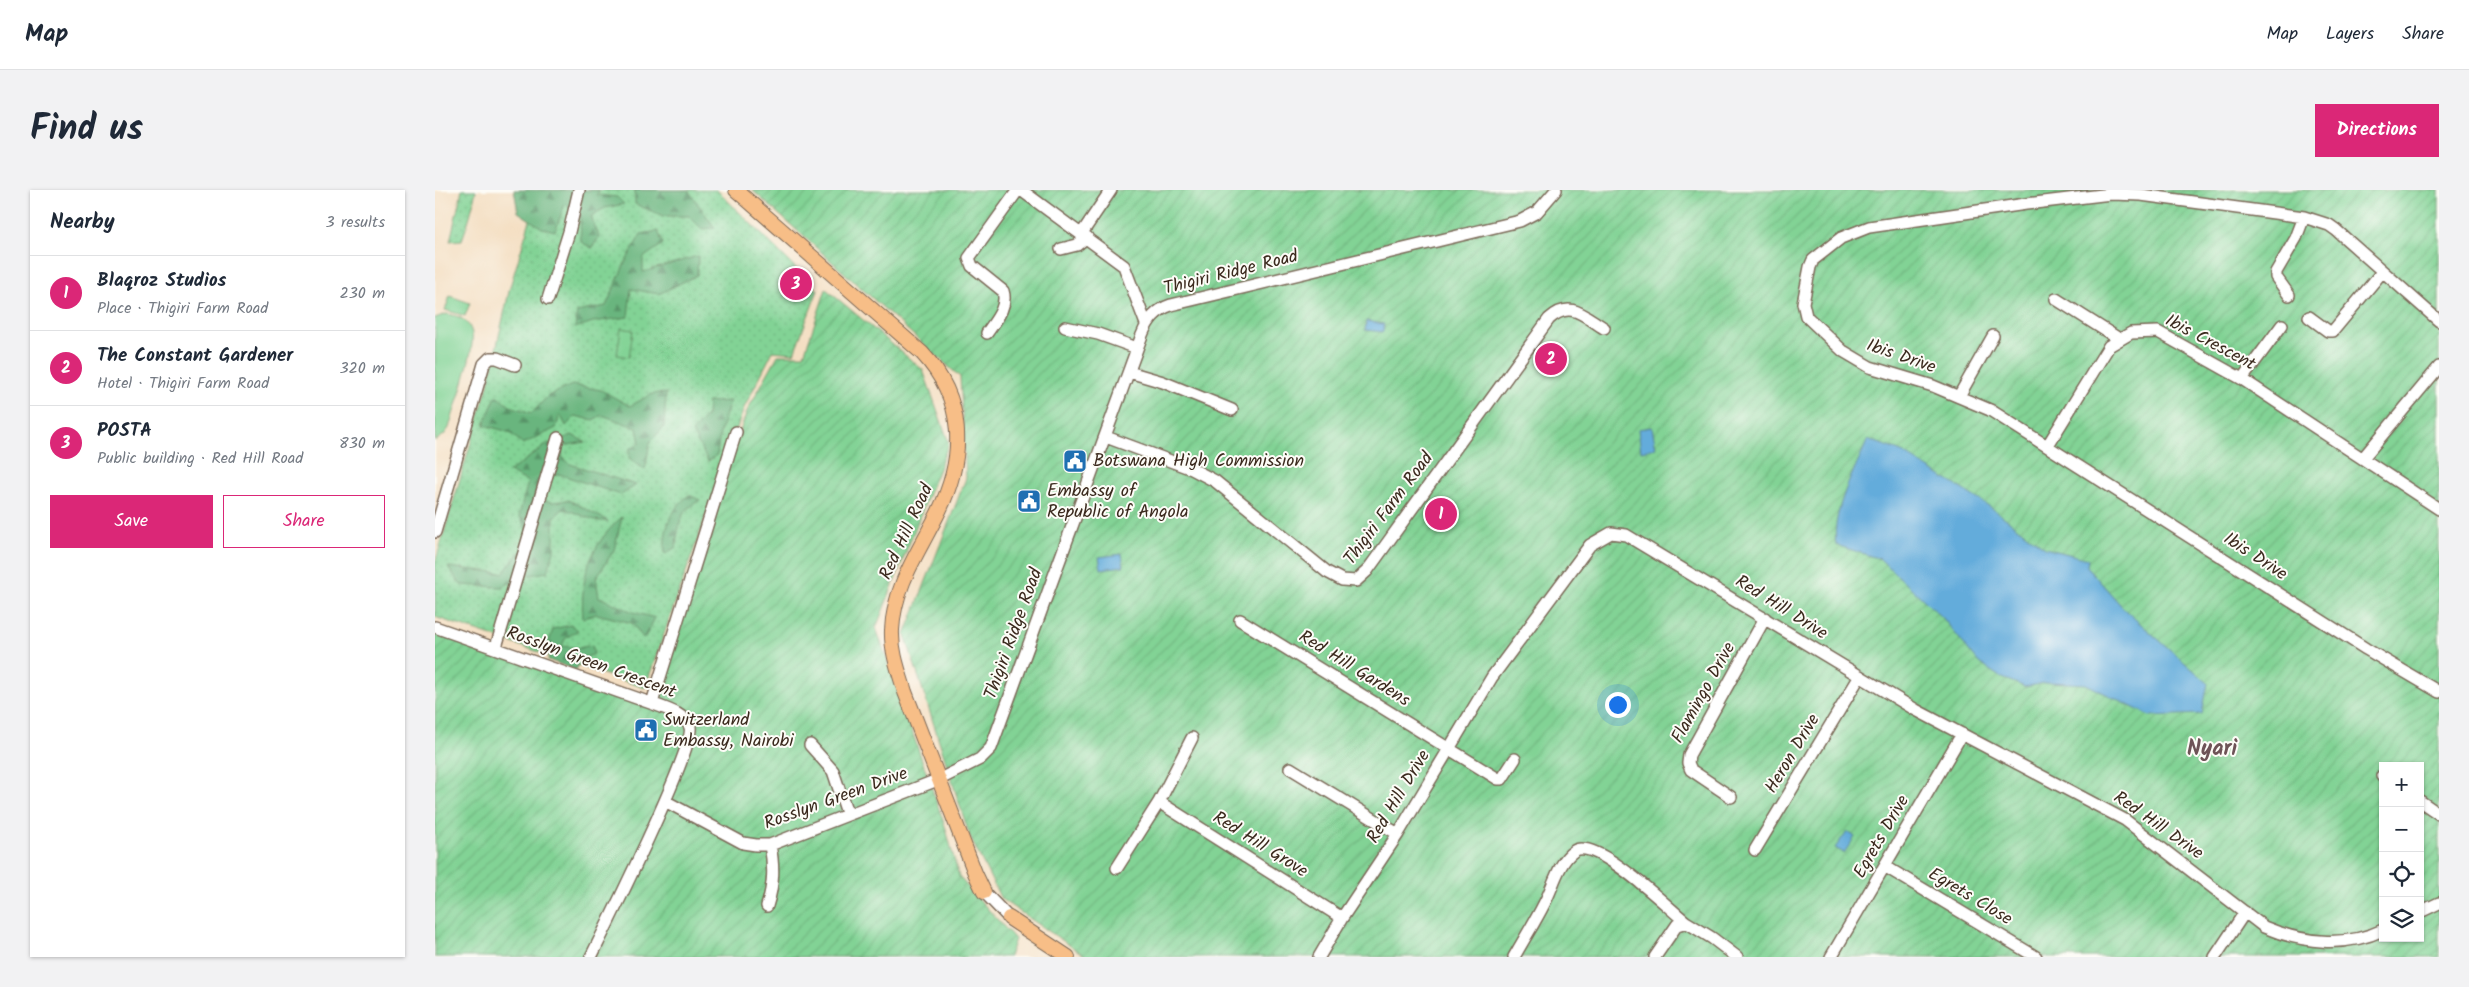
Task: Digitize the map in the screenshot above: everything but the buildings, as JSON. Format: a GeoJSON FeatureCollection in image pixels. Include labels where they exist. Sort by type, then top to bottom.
{"type":"FeatureCollection","features":[{"type":"Feature","properties":{"kind":"main road","name":"Red Hill Road"},"geometry":{"type":"LineString","coordinates":[[735,190],[922,353],[937,369],[947,385],[957,432],[955,465],[941,506],[905,574],[892,629],[897,668],[975,873],[984,892]]}},
{"type":"Feature","properties":{"kind":"main road","name":"Red Hill Road"},"geometry":{"type":"LineString","coordinates":[[1009,918],[1068,957]]}},
{"type":"Feature","properties":{"kind":"street"},"geometry":{"type":"LineString","coordinates":[[547,299],[569,232],[579,190]]}},
{"type":"Feature","properties":{"kind":"street"},"geometry":{"type":"LineString","coordinates":[[987,333],[1000,315],[1004,296],[1003,291],[972,266],[969,262],[970,255],[1020,190],[1085,235],[1124,266],[1146,324]]}},
{"type":"Feature","properties":{"kind":"street"},"geometry":{"type":"LineString","coordinates":[[1061,249],[1077,245],[1085,235],[1111,190]]}},
{"type":"Feature","properties":{"kind":"street","name":"Thigiri Ridge Road"},"geometry":{"type":"LineString","coordinates":[[940,779],[980,759],[994,742],[1146,324],[1160,309],[1519,221],[1537,212],[1556,190]]}},
{"type":"Feature","properties":{"kind":"street","name":"Ibis Drive"},"geometry":{"type":"LineString","coordinates":[[2439,321],[2329,225],[2304,218],[2141,195],[2111,194],[1869,227],[1841,238],[1813,260],[1803,303],[1806,316],[1814,325],[1855,360],[1959,396],[1990,410],[2048,445],[2366,649],[2439,692]]}},
{"type":"Feature","properties":{"kind":"street"},"geometry":{"type":"LineString","coordinates":[[2289,295],[2277,277],[2276,272],[2296,238],[2304,218]]}},
{"type":"Feature","properties":{"kind":"street"},"geometry":{"type":"LineString","coordinates":[[2309,317],[2328,331],[2333,331],[2382,272]]}},
{"type":"Feature","properties":{"kind":"street"},"geometry":{"type":"LineString","coordinates":[[2048,445],[2109,346],[2119,339],[2056,299]]}},
{"type":"Feature","properties":{"kind":"street","name":"Thigiri Farm Road"},"geometry":{"type":"LineString","coordinates":[[1106,437],[1207,476],[1327,572],[1342,580],[1356,581],[1367,572],[1549,319],[1563,309],[1572,310],[1604,328]]}},
{"type":"Feature","properties":{"kind":"street"},"geometry":{"type":"LineString","coordinates":[[2242,379],[2282,325]]}},
{"type":"Feature","properties":{"kind":"street"},"geometry":{"type":"LineString","coordinates":[[1065,327],[1098,334],[1137,348]]}},
{"type":"Feature","properties":{"kind":"street","name":"Ibis Crescent"},"geometry":{"type":"LineString","coordinates":[[2119,339],[2131,333],[2158,332],[2242,379],[2439,509]]}},
{"type":"Feature","properties":{"kind":"street"},"geometry":{"type":"LineString","coordinates":[[1959,396],[1993,336]]}},
{"type":"Feature","properties":{"kind":"street"},"geometry":{"type":"LineString","coordinates":[[435,532],[484,364],[490,358],[497,358],[515,365]]}},
{"type":"Feature","properties":{"kind":"street"},"geometry":{"type":"LineString","coordinates":[[2363,458],[2439,367]]}},
{"type":"Feature","properties":{"kind":"street"},"geometry":{"type":"LineString","coordinates":[[1129,372],[1163,382],[1232,410]]}},
{"type":"Feature","properties":{"kind":"street"},"geometry":{"type":"LineString","coordinates":[[652,703],[735,432]]}},
{"type":"Feature","properties":{"kind":"street"},"geometry":{"type":"LineString","coordinates":[[496,647],[558,438]]}},
{"type":"Feature","properties":{"kind":"street","name":"Red Hill Drive"},"geometry":{"type":"LineString","coordinates":[[1319,957],[1342,918],[1398,834],[1492,677],[1590,545],[1607,534],[1626,535],[1860,676],[1962,734],[2125,820],[2264,927],[2276,932],[2316,941],[2346,942],[2364,939],[2379,932]]}},
{"type":"Feature","properties":{"kind":"street","name":"Flamingo Drive"},"geometry":{"type":"LineString","coordinates":[[1731,797],[1691,770],[1688,763],[1689,755],[1765,618]]}},
{"type":"Feature","properties":{"kind":"street","name":"Red Hill Gardens"},"geometry":{"type":"LineString","coordinates":[[1240,620],[1498,779],[1502,778],[1515,759]]}},
{"type":"Feature","properties":{"kind":"street","name":"Rosslyn Green Crescent"},"geometry":{"type":"LineString","coordinates":[[435,627],[652,703],[673,711],[685,719],[691,732],[687,748],[665,802],[591,957]]}},
{"type":"Feature","properties":{"kind":"street","name":"Heron Drive"},"geometry":{"type":"LineString","coordinates":[[1755,850],[1860,676]]}},
{"type":"Feature","properties":{"kind":"street","name":"Egrets Drive"},"geometry":{"type":"LineString","coordinates":[[1831,957],[1886,867],[1962,734]]}},
{"type":"Feature","properties":{"kind":"street"},"geometry":{"type":"LineString","coordinates":[[1117,868],[1159,802],[1191,738]]}},
{"type":"Feature","properties":{"kind":"street"},"geometry":{"type":"LineString","coordinates":[[810,746],[833,771],[847,813]]}},
{"type":"Feature","properties":{"kind":"street"},"geometry":{"type":"LineString","coordinates":[[1290,768],[1398,834]]}},
{"type":"Feature","properties":{"kind":"street","name":"Rosslyn Green Drive"},"geometry":{"type":"LineString","coordinates":[[665,802],[743,842],[756,845],[770,845],[847,813],[940,779]]}},
{"type":"Feature","properties":{"kind":"street","name":"Red Hill Grove"},"geometry":{"type":"LineString","coordinates":[[1159,802],[1342,918]]}},
{"type":"Feature","properties":{"kind":"street"},"geometry":{"type":"LineString","coordinates":[[2424,804],[2439,814]]}},
{"type":"Feature","properties":{"kind":"street"},"geometry":{"type":"LineString","coordinates":[[767,906],[773,881],[774,863],[770,845]]}},
{"type":"Feature","properties":{"kind":"street"},"geometry":{"type":"LineString","coordinates":[[1514,957],[1545,902],[1563,864],[1574,851],[1583,848],[1594,850],[1611,860],[1685,922],[1712,938],[1737,957]]}},
{"type":"Feature","properties":{"kind":"street","name":"Egrets Close"},"geometry":{"type":"LineString","coordinates":[[1886,867],[2037,957]]}},
{"type":"Feature","properties":{"kind":"street","name":"Red Hill Road"},"geometry":{"type":"LineString","coordinates":[[984,892],[1009,918]]}},
{"type":"Feature","properties":{"kind":"street"},"geometry":{"type":"LineString","coordinates":[[2424,910],[2439,903]]}},
{"type":"Feature","properties":{"kind":"street"},"geometry":{"type":"LineString","coordinates":[[2215,957],[2245,912]]}},
{"type":"Feature","properties":{"kind":"street"},"geometry":{"type":"LineString","coordinates":[[1655,957],[1677,925],[1685,922]]}},
{"type":"Feature","properties":{"kind":"green space"},"geometry":{"type":"Polygon","coordinates":[[[462,190],[476,190],[462,240],[450,241],[462,190]]]}},
{"type":"Feature","properties":{"kind":"green space"},"geometry":{"type":"Polygon","coordinates":[[[514,190],[599,190],[597,195],[617,197],[624,204],[605,208],[591,216],[599,237],[592,248],[581,242],[580,215],[565,204],[555,231],[542,228],[518,212],[514,190]]]}},
{"type":"Feature","properties":{"kind":"green space"},"geometry":{"type":"Polygon","coordinates":[[[539,190],[717,190],[818,290],[794,353],[773,351],[744,408],[645,688],[435,617],[435,563],[488,385],[510,287],[539,190]]]}},
{"type":"Feature","properties":{"kind":"green space"},"geometry":{"type":"Polygon","coordinates":[[[635,190],[688,190],[715,228],[702,229],[689,216],[663,216],[635,204],[635,190]]]}},
{"type":"Feature","properties":{"kind":"green space"},"geometry":{"type":"Polygon","coordinates":[[[752,190],[2439,190],[2439,957],[1087,957],[1001,899],[970,837],[905,635],[966,478],[960,377],[752,190]]]}},
{"type":"Feature","properties":{"kind":"green space"},"geometry":{"type":"Polygon","coordinates":[[[658,231],[663,244],[643,258],[643,272],[698,256],[697,275],[659,294],[631,289],[628,317],[593,322],[575,328],[577,312],[606,306],[625,263],[641,234],[658,231]]]}},
{"type":"Feature","properties":{"kind":"green space"},"geometry":{"type":"Polygon","coordinates":[[[826,289],[923,370],[949,443],[876,628],[946,829],[959,877],[1015,939],[1009,957],[435,957],[435,633],[647,705],[747,411],[778,355],[804,355],[826,289]]]}},
{"type":"Feature","properties":{"kind":"green space"},"geometry":{"type":"Polygon","coordinates":[[[450,296],[470,303],[465,316],[445,310],[450,296]]]}},
{"type":"Feature","properties":{"kind":"green space"},"geometry":{"type":"Polygon","coordinates":[[[446,314],[459,317],[466,322],[471,328],[472,341],[468,365],[449,428],[444,435],[435,441],[435,318],[446,314]]]}},
{"type":"Feature","properties":{"kind":"green space"},"geometry":{"type":"Polygon","coordinates":[[[621,328],[633,330],[629,357],[617,355],[621,328]]]}},
{"type":"Feature","properties":{"kind":"green space"},"geometry":{"type":"Polygon","coordinates":[[[572,385],[601,390],[630,406],[652,394],[666,393],[664,427],[650,442],[645,470],[629,458],[630,448],[640,443],[637,428],[602,415],[593,420],[575,416],[566,426],[560,414],[556,428],[523,444],[509,432],[484,425],[496,396],[510,406],[532,413],[548,396],[572,385]]]}},
{"type":"Feature","properties":{"kind":"green space"},"geometry":{"type":"Polygon","coordinates":[[[730,401],[720,433],[717,455],[708,461],[692,432],[707,415],[708,402],[730,401]]]}},
{"type":"Feature","properties":{"kind":"green space"},"geometry":{"type":"Polygon","coordinates":[[[572,435],[585,442],[563,446],[562,457],[570,464],[636,485],[621,495],[559,474],[538,480],[534,499],[553,502],[569,500],[608,521],[591,519],[563,509],[554,517],[554,551],[547,572],[525,576],[501,587],[461,585],[448,567],[503,573],[518,554],[534,544],[519,515],[528,482],[509,472],[546,445],[572,435]]]}},
{"type":"Feature","properties":{"kind":"green space"},"geometry":{"type":"Polygon","coordinates":[[[689,495],[700,500],[689,507],[684,513],[676,547],[665,554],[665,537],[669,521],[677,507],[689,495]]]}},
{"type":"Feature","properties":{"kind":"green space"},"geometry":{"type":"Polygon","coordinates":[[[622,517],[614,550],[596,578],[599,597],[633,612],[655,618],[644,639],[632,623],[597,614],[583,618],[583,589],[589,563],[602,539],[622,517]]]}},
{"type":"Feature","properties":{"kind":"green space"},"geometry":{"type":"Polygon","coordinates":[[[571,625],[578,630],[565,639],[562,646],[579,648],[592,645],[594,654],[582,659],[576,670],[548,660],[549,642],[553,629],[571,625]]]}},
{"type":"Feature","properties":{"kind":"water"},"geometry":{"type":"Polygon","coordinates":[[[1366,321],[1384,324],[1383,332],[1365,330],[1366,321]]]}},
{"type":"Feature","properties":{"kind":"water"},"geometry":{"type":"Polygon","coordinates":[[[1652,427],[1656,448],[1641,451],[1638,429],[1652,427]]]}},
{"type":"Feature","properties":{"kind":"water"},"geometry":{"type":"Polygon","coordinates":[[[1868,439],[1904,453],[1989,506],[2045,548],[2088,559],[2087,567],[2126,611],[2208,683],[2202,714],[2150,716],[2086,684],[2049,682],[2025,687],[2000,677],[1979,663],[1942,617],[1880,559],[1836,545],[1837,518],[1845,490],[1868,439]]]}},
{"type":"Feature","properties":{"kind":"water"},"geometry":{"type":"Polygon","coordinates":[[[1122,554],[1124,566],[1101,569],[1099,557],[1122,554]]]}},
{"type":"Feature","properties":{"kind":"water"},"geometry":{"type":"Polygon","coordinates":[[[1847,831],[1855,837],[1844,853],[1835,848],[1847,831]]]}},
{"type":"Feature","properties":{"kind":"place","name":"POSTA"},"geometry":{"type":"Point","coordinates":[796,284]}},
{"type":"Feature","properties":{"kind":"place","name":"The Constant Gardener"},"geometry":{"type":"Point","coordinates":[1551,359]}},
{"type":"Feature","properties":{"kind":"place","name":"Botswana High Commission"},"geometry":{"type":"Point","coordinates":[1075,461]}},
{"type":"Feature","properties":{"kind":"place","name":"Embassy of Republic of Angola"},"geometry":{"type":"Point","coordinates":[1029,501]}},
{"type":"Feature","properties":{"kind":"place","name":"Blaqroz Studios"},"geometry":{"type":"Point","coordinates":[1441,514]}},
{"type":"Feature","properties":{"kind":"place","name":"Switzerland Embassy, Nairobi"},"geometry":{"type":"Point","coordinates":[646,730]}},
{"type":"Feature","properties":{"kind":"district","name":"Nyari"},"geometry":{"type":"Point","coordinates":[2212,749]}}]}
